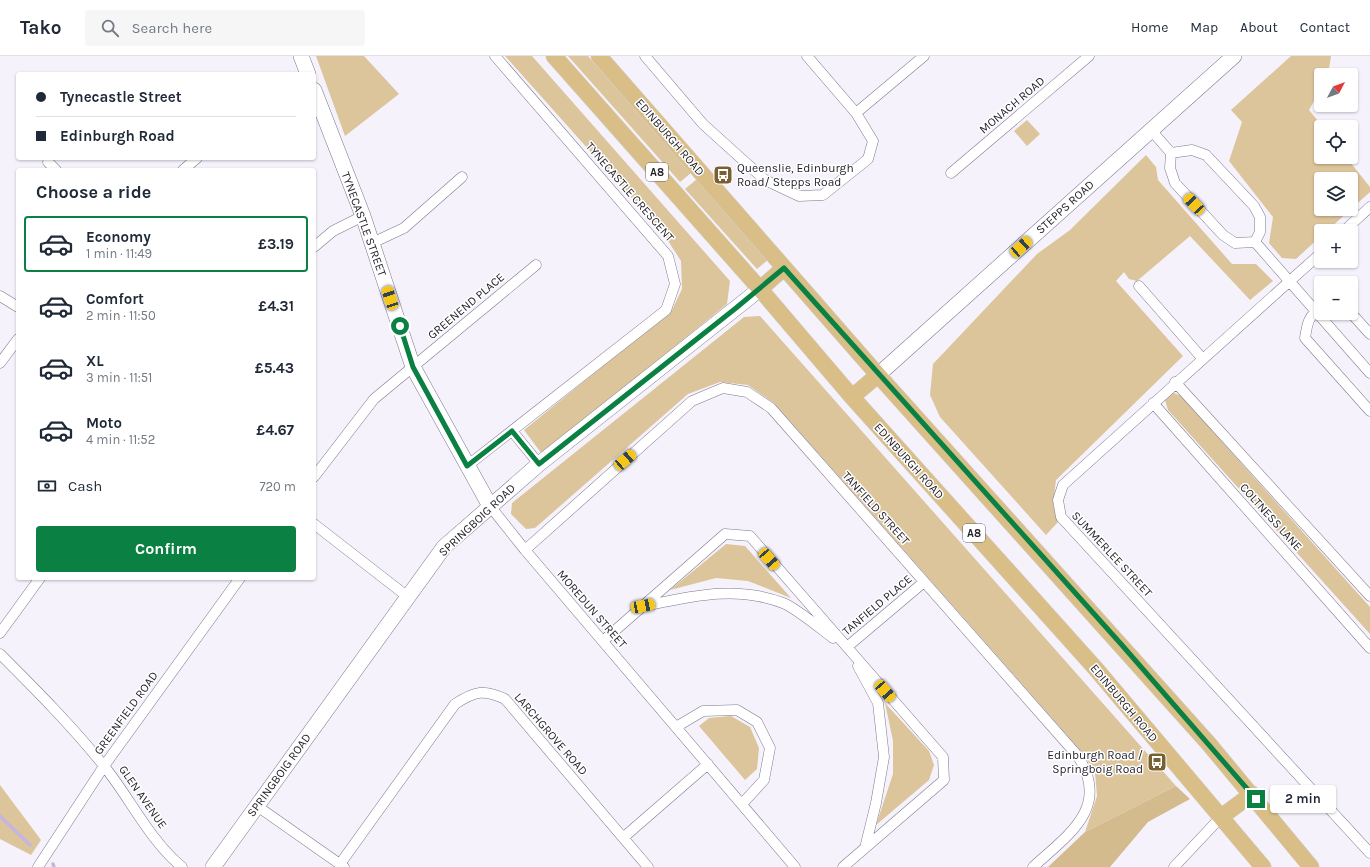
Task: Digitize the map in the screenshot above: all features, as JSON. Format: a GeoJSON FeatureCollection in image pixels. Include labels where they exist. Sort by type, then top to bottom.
{"type":"FeatureCollection","features":[{"type":"Feature","properties":{"kind":"main road"},"geometry":{"type":"LineString","coordinates":[[301,56],[307,72]]}},
{"type":"Feature","properties":{"kind":"main road","name":"EDINBURGH ROAD"},"geometry":{"type":"LineString","coordinates":[[554,56],[760,289],[852,397],[1096,669],[1262,867]]}},
{"type":"Feature","properties":{"kind":"main road","name":"EDINBURGH ROAD"},"geometry":{"type":"LineString","coordinates":[[599,56],[878,375],[1121,644],[1252,794],[1310,867]]}},
{"type":"Feature","properties":{"kind":"main road","name":"STEPPS ROAD"},"geometry":{"type":"LineString","coordinates":[[878,375],[1234,56]]}},
{"type":"Feature","properties":{"kind":"main road","name":"TYNECASTLE STREET"},"geometry":{"type":"LineString","coordinates":[[316,95],[363,216],[413,367],[490,506]]}},
{"type":"Feature","properties":{"kind":"main road"},"geometry":{"type":"LineString","coordinates":[[760,289],[784,268]]}},
{"type":"Feature","properties":{"kind":"main road","name":"SPRINGBOIG ROAD"},"geometry":{"type":"LineString","coordinates":[[213,867],[444,547],[539,464],[760,289]]}},
{"type":"Feature","properties":{"kind":"main road"},"geometry":{"type":"LineString","coordinates":[[852,397],[878,375]]}},
{"type":"Feature","properties":{"kind":"main road"},"geometry":{"type":"LineString","coordinates":[[1221,817],[1252,794]]}},
{"type":"Feature","properties":{"kind":"street","name":"TYNECASTLE CRESCENT"},"geometry":{"type":"LineString","coordinates":[[467,466],[666,310],[675,284],[668,256],[495,56]]}},
{"type":"Feature","properties":{"kind":"street"},"geometry":{"type":"LineString","coordinates":[[645,56],[703,124],[765,180],[798,196],[823,195],[868,159],[873,142],[856,113],[806,56]]}},
{"type":"Feature","properties":{"kind":"street"},"geometry":{"type":"LineString","coordinates":[[856,113],[924,56]]}},
{"type":"Feature","properties":{"kind":"street","name":"MONACH ROAD"},"geometry":{"type":"LineString","coordinates":[[951,173],[1089,56]]}},
{"type":"Feature","properties":{"kind":"street"},"geometry":{"type":"LineString","coordinates":[[1151,130],[1171,153],[1170,168],[1175,183],[1223,235],[1235,243],[1255,242]]}},
{"type":"Feature","properties":{"kind":"street"},"geometry":{"type":"LineString","coordinates":[[1171,153],[1192,150],[1206,155],[1254,206],[1260,217],[1260,232],[1255,242]]}},
{"type":"Feature","properties":{"kind":"street"},"geometry":{"type":"LineString","coordinates":[[185,168],[192,160]]}},
{"type":"Feature","properties":{"kind":"street"},"geometry":{"type":"LineString","coordinates":[[48,162],[54,168]]}},
{"type":"Feature","properties":{"kind":"street"},"geometry":{"type":"LineString","coordinates":[[372,243],[404,228],[462,177]]}},
{"type":"Feature","properties":{"kind":"street"},"geometry":{"type":"LineString","coordinates":[[1352,224],[1370,207]]}},
{"type":"Feature","properties":{"kind":"street"},"geometry":{"type":"LineString","coordinates":[[316,245],[333,231],[363,216]]}},
{"type":"Feature","properties":{"kind":"street"},"geometry":{"type":"LineString","coordinates":[[1255,242],[1289,282],[1314,306]]}},
{"type":"Feature","properties":{"kind":"street","name":"SUMMERLEE STREET"},"geometry":{"type":"LineString","coordinates":[[1314,259],[1175,382],[1063,485],[1058,500],[1061,517],[1368,846]]}},
{"type":"Feature","properties":{"kind":"street","name":"GREENEND PLACE"},"geometry":{"type":"LineString","coordinates":[[413,367],[536,265]]}},
{"type":"Feature","properties":{"kind":"street"},"geometry":{"type":"LineString","coordinates":[[1139,286],[1202,358]]}},
{"type":"Feature","properties":{"kind":"street"},"geometry":{"type":"LineString","coordinates":[[0,296],[16,306]]}},
{"type":"Feature","properties":{"kind":"street"},"geometry":{"type":"LineString","coordinates":[[1314,314],[1308,320],[1305,338],[1370,411]]}},
{"type":"Feature","properties":{"kind":"street"},"geometry":{"type":"LineString","coordinates":[[1326,320],[1370,373]]}},
{"type":"Feature","properties":{"kind":"street"},"geometry":{"type":"LineString","coordinates":[[1357,320],[1370,334]]}},
{"type":"Feature","properties":{"kind":"street"},"geometry":{"type":"LineString","coordinates":[[0,363],[16,342]]}},
{"type":"Feature","properties":{"kind":"street"},"geometry":{"type":"LineString","coordinates":[[316,474],[374,399],[413,367]]}},
{"type":"Feature","properties":{"kind":"street","name":"COLTNESS LANE"},"geometry":{"type":"LineString","coordinates":[[1175,382],[1370,596]]}},
{"type":"Feature","properties":{"kind":"street","name":"TANFIELD STREET"},"geometry":{"type":"LineString","coordinates":[[524,550],[692,401],[723,388],[747,392],[771,408],[1077,755],[1087,774],[1089,790],[1088,803],[1084,818],[1033,867]]}},
{"type":"Feature","properties":{"kind":"street","name":"COLTNESS LANE"},"geometry":{"type":"LineString","coordinates":[[1153,403],[1370,648]]}},
{"type":"Feature","properties":{"kind":"street"},"geometry":{"type":"LineString","coordinates":[[512,431],[539,464]]}},
{"type":"Feature","properties":{"kind":"street","name":"MOREDUN STREET"},"geometry":{"type":"LineString","coordinates":[[490,506],[524,550],[795,867]]}},
{"type":"Feature","properties":{"kind":"street"},"geometry":{"type":"LineString","coordinates":[[316,526],[408,597]]}},
{"type":"Feature","properties":{"kind":"street"},"geometry":{"type":"LineString","coordinates":[[603,642],[725,534],[750,536],[943,757],[944,780],[843,867]]}},
{"type":"Feature","properties":{"kind":"street"},"geometry":{"type":"LineString","coordinates":[[0,633],[39,580]]}},
{"type":"Feature","properties":{"kind":"street","name":"GREENFIELD ROAD"},"geometry":{"type":"LineString","coordinates":[[38,867],[104,766],[239,580]]}},
{"type":"Feature","properties":{"kind":"street","name":"TANFIELD PLACE"},"geometry":{"type":"LineString","coordinates":[[847,648],[924,582]]}},
{"type":"Feature","properties":{"kind":"street"},"geometry":{"type":"LineString","coordinates":[[643,606],[696,596],[741,593],[784,603],[847,648],[878,703],[884,757],[876,803],[865,848]]}},
{"type":"Feature","properties":{"kind":"street","name":"GLEN AVENUE"},"geometry":{"type":"LineString","coordinates":[[0,654],[58,712],[130,799],[149,830],[182,867]]}},
{"type":"Feature","properties":{"kind":"street","name":"LARCHGROVE ROAD"},"geometry":{"type":"LineString","coordinates":[[342,866],[456,704],[471,694],[492,693],[505,700],[624,837],[648,867]]}},
{"type":"Feature","properties":{"kind":"street"},"geometry":{"type":"LineString","coordinates":[[676,727],[703,711],[737,710],[757,722],[770,748],[764,780],[742,804]]}},
{"type":"Feature","properties":{"kind":"street"},"geometry":{"type":"LineString","coordinates":[[624,837],[708,764]]}},
{"type":"Feature","properties":{"kind":"street"},"geometry":{"type":"LineString","coordinates":[[257,806],[342,866]]}},
{"type":"Feature","properties":{"kind":"street"},"geometry":{"type":"LineString","coordinates":[[1174,867],[1221,817]]}},
{"type":"Feature","properties":{"kind":"shaded area"},"geometry":{"type":"Polygon","coordinates":[[[316,56],[364,56],[399,94],[345,136],[316,56]]]}},
{"type":"Feature","properties":{"kind":"shaded area"},"geometry":{"type":"Polygon","coordinates":[[[505,56],[532,56],[730,281],[727,304],[542,454],[524,430],[672,310],[682,289],[681,261],[663,233],[505,56]]]}},
{"type":"Feature","properties":{"kind":"shaded area"},"geometry":{"type":"Polygon","coordinates":[[[568,56],[588,56],[691,173],[680,182],[568,56]]]}},
{"type":"Feature","properties":{"kind":"shaded area"},"geometry":{"type":"Polygon","coordinates":[[[1291,56],[1331,56],[1329,68],[1314,68],[1314,101],[1309,110],[1317,120],[1314,120],[1314,164],[1352,164],[1358,172],[1314,172],[1314,216],[1344,216],[1335,224],[1314,224],[1314,242],[1296,259],[1282,258],[1269,243],[1273,217],[1229,161],[1242,122],[1231,110],[1291,56]]]}},
{"type":"Feature","properties":{"kind":"shaded area"},"geometry":{"type":"Polygon","coordinates":[[[1027,120],[1040,134],[1027,146],[1014,131],[1027,120]]]}},
{"type":"Feature","properties":{"kind":"shaded area"},"geometry":{"type":"Polygon","coordinates":[[[1146,155],[1156,167],[1158,180],[1232,264],[1256,264],[1273,281],[1250,300],[1190,236],[1137,281],[1129,279],[1124,272],[1116,281],[1183,356],[1056,480],[1053,505],[1059,521],[1046,535],[940,417],[930,395],[933,364],[1037,254],[1070,230],[1146,155]]]}},
{"type":"Feature","properties":{"kind":"shaded area"},"geometry":{"type":"Polygon","coordinates":[[[1358,172],[1370,187],[1370,192],[1358,203],[1358,172]]]}},
{"type":"Feature","properties":{"kind":"shaded area"},"geometry":{"type":"Polygon","coordinates":[[[697,179],[769,259],[757,269],[685,189],[697,179]]]}},
{"type":"Feature","properties":{"kind":"shaded area"},"geometry":{"type":"Polygon","coordinates":[[[760,316],[1176,786],[1085,832],[1097,796],[1095,772],[1081,751],[775,404],[748,385],[720,382],[688,394],[535,528],[526,529],[511,514],[512,503],[744,317],[760,316]]]}},
{"type":"Feature","properties":{"kind":"shaded area"},"geometry":{"type":"Polygon","coordinates":[[[1174,393],[1181,396],[1370,607],[1370,634],[1168,410],[1165,400],[1174,393]]]}},
{"type":"Feature","properties":{"kind":"shaded area"},"geometry":{"type":"Polygon","coordinates":[[[726,544],[745,546],[791,598],[748,581],[716,578],[670,590],[726,544]]]}},
{"type":"Feature","properties":{"kind":"shaded area"},"geometry":{"type":"Polygon","coordinates":[[[885,703],[929,751],[934,765],[929,780],[876,825],[893,774],[893,741],[885,703]]]}},
{"type":"Feature","properties":{"kind":"shaded area"},"geometry":{"type":"Polygon","coordinates":[[[731,716],[750,727],[759,748],[757,769],[745,780],[699,726],[709,718],[731,716]]]}},
{"type":"Feature","properties":{"kind":"shaded area"},"geometry":{"type":"Polygon","coordinates":[[[0,785],[41,840],[31,855],[0,839],[0,785]]]}},
{"type":"Feature","properties":{"kind":"shaded area"},"geometry":{"type":"Polygon","coordinates":[[[1176,786],[1190,799],[1148,822],[1110,867],[1048,867],[1085,832],[1176,786]]]}},
{"type":"Feature","properties":{"kind":"waterway"},"geometry":{"type":"LineString","coordinates":[[0,816],[30,845]]}},
{"type":"Feature","properties":{"kind":"place","name":"Queenslie, Edinburgh Road/ Stepps Road"},"geometry":{"type":"Point","coordinates":[723,175]}},
{"type":"Feature","properties":{"kind":"place","name":"Edinburgh Road / Springboig Road"},"geometry":{"type":"Point","coordinates":[1157,762]}},
{"type":"Feature","properties":{"kind":"route"},"geometry":{"type":"LineString","coordinates":[[400,326],[413,367],[467,466],[512,431],[539,464],[760,289],[784,268],[878,375],[1121,644],[1236,774],[1256,799]]}}]}
